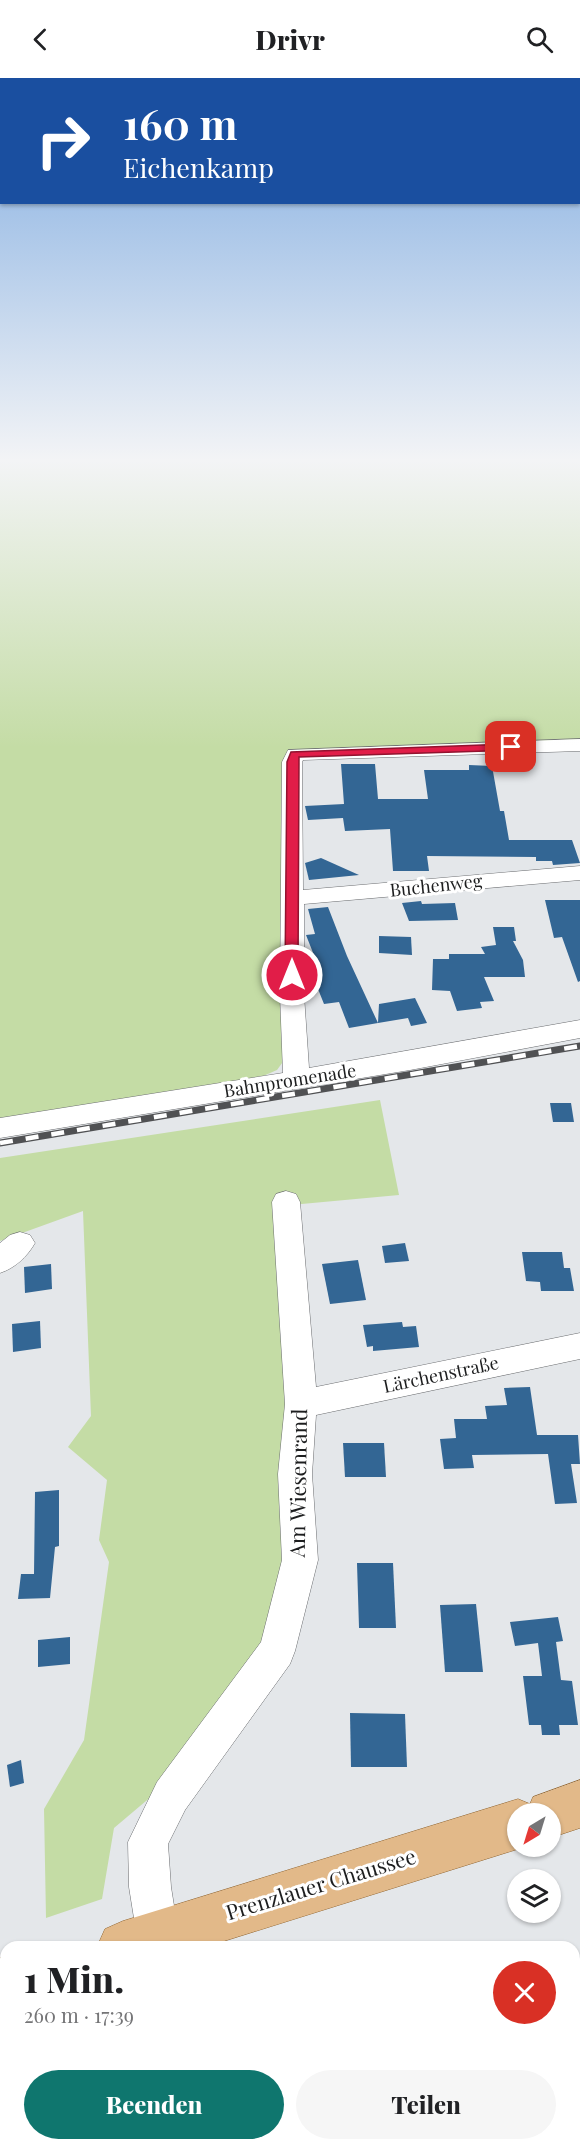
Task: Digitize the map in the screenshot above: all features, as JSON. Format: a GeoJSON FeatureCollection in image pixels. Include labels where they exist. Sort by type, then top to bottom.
{"type":"FeatureCollection","features":[{"type":"Feature","properties":{"kind":"main road"},"geometry":{"type":"LineString","coordinates":[[561,1810],[580,1804]]}},
{"type":"Feature","properties":{"kind":"main road","name":"Prenzlauer Chaussee"},"geometry":{"type":"LineString","coordinates":[[143,1941],[507,1827]]}},
{"type":"Feature","properties":{"kind":"street"},"geometry":{"type":"LineString","coordinates":[[296,1080],[292,994],[292,762],[295,754],[580,746]]}},
{"type":"Feature","properties":{"kind":"street","name":"Buchenweg"},"geometry":{"type":"LineString","coordinates":[[292,898],[580,873]]}},
{"type":"Feature","properties":{"kind":"street","name":"Bahnpromenade"},"geometry":{"type":"LineString","coordinates":[[0,1128],[410,1062],[580,1029]]}},
{"type":"Feature","properties":{"kind":"street","name":"Am Wiesenrand"},"geometry":{"type":"LineString","coordinates":[[140,1941],[150,1887],[148,1842],[171,1796],[232,1710],[278,1651],[300,1560],[295,1474],[301,1404],[286,1202]]}},
{"type":"Feature","properties":{"kind":"street","name":"Lärchenstraße"},"geometry":{"type":"LineString","coordinates":[[301,1404],[580,1346]]}},
{"type":"Feature","properties":{"kind":"green space"},"geometry":{"type":"Polygon","coordinates":[[[0,554],[580,554],[580,745],[295,754],[285,1059],[277,1070],[254,1080],[0,1123],[0,554]]]}},
{"type":"Feature","properties":{"kind":"green space"},"geometry":{"type":"Polygon","coordinates":[[[380,1100],[399,1195],[280,1206],[290,1560],[267,1648],[159,1790],[114,1828],[102,1899],[46,1918],[44,1809],[84,1740],[109,1562],[99,1540],[107,1480],[68,1447],[91,1416],[83,1211],[0,1241],[0,1158],[380,1100]]]}},
{"type":"Feature","properties":{"kind":"building"},"geometry":{"type":"Polygon","coordinates":[[[341,764],[375,764],[378,799],[428,799],[424,770],[469,770],[469,765],[492,766],[500,811],[504,811],[509,840],[572,840],[580,863],[553,865],[552,861],[536,861],[536,857],[427,856],[429,871],[393,871],[390,829],[345,831],[343,818],[308,820],[305,806],[344,804],[341,764]]]}},
{"type":"Feature","properties":{"kind":"building"},"geometry":{"type":"Polygon","coordinates":[[[321,858],[359,875],[309,880],[305,863],[321,858]]]}},
{"type":"Feature","properties":{"kind":"building"},"geometry":{"type":"Polygon","coordinates":[[[545,900],[580,900],[580,981],[578,982],[562,937],[554,938],[545,900]]]}},
{"type":"Feature","properties":{"kind":"building"},"geometry":{"type":"Polygon","coordinates":[[[421,901],[422,904],[455,903],[458,920],[409,921],[402,903],[421,901]]]}},
{"type":"Feature","properties":{"kind":"building"},"geometry":{"type":"Polygon","coordinates":[[[328,907],[347,956],[378,1023],[349,1028],[339,1002],[324,1004],[312,974],[321,973],[306,935],[315,934],[308,909],[328,907]]]}},
{"type":"Feature","properties":{"kind":"building"},"geometry":{"type":"Polygon","coordinates":[[[493,927],[514,927],[516,941],[513,941],[523,960],[525,977],[484,977],[494,1001],[480,1002],[482,1008],[457,1011],[450,991],[432,990],[433,959],[449,959],[449,954],[485,954],[481,947],[496,945],[493,927]]]}},
{"type":"Feature","properties":{"kind":"building"},"geometry":{"type":"Polygon","coordinates":[[[379,936],[411,937],[412,955],[379,953],[379,936]]]}},
{"type":"Feature","properties":{"kind":"building"},"geometry":{"type":"Polygon","coordinates":[[[415,998],[427,1023],[411,1026],[408,1018],[378,1023],[379,1004],[415,998]]]}},
{"type":"Feature","properties":{"kind":"building"},"geometry":{"type":"Polygon","coordinates":[[[550,1103],[571,1103],[574,1122],[553,1122],[550,1103]]]}},
{"type":"Feature","properties":{"kind":"building"},"geometry":{"type":"Polygon","coordinates":[[[405,1243],[409,1261],[385,1263],[382,1246],[405,1243]]]}},
{"type":"Feature","properties":{"kind":"building"},"geometry":{"type":"Polygon","coordinates":[[[522,1252],[562,1252],[564,1268],[570,1268],[574,1291],[541,1291],[540,1282],[526,1281],[522,1252]]]}},
{"type":"Feature","properties":{"kind":"building"},"geometry":{"type":"Polygon","coordinates":[[[358,1260],[366,1300],[330,1304],[322,1264],[358,1260]]]}},
{"type":"Feature","properties":{"kind":"building"},"geometry":{"type":"Polygon","coordinates":[[[51,1264],[52,1289],[25,1293],[24,1267],[51,1264]]]}},
{"type":"Feature","properties":{"kind":"building"},"geometry":{"type":"Polygon","coordinates":[[[40,1321],[41,1348],[13,1352],[12,1324],[40,1321]]]}},
{"type":"Feature","properties":{"kind":"building"},"geometry":{"type":"Polygon","coordinates":[[[402,1322],[403,1327],[416,1326],[419,1347],[373,1351],[373,1346],[367,1347],[363,1325],[402,1322]]]}},
{"type":"Feature","properties":{"kind":"building"},"geometry":{"type":"Polygon","coordinates":[[[530,1387],[537,1435],[578,1435],[580,1464],[571,1464],[577,1503],[555,1504],[548,1454],[472,1455],[474,1468],[444,1469],[440,1439],[456,1438],[454,1419],[487,1419],[485,1406],[507,1405],[504,1388],[530,1387]]]}},
{"type":"Feature","properties":{"kind":"building"},"geometry":{"type":"Polygon","coordinates":[[[343,1443],[384,1443],[386,1477],[345,1477],[343,1443]]]}},
{"type":"Feature","properties":{"kind":"building"},"geometry":{"type":"Polygon","coordinates":[[[59,1490],[59,1546],[55,1547],[50,1598],[18,1599],[21,1574],[34,1574],[35,1492],[59,1490]]]}},
{"type":"Feature","properties":{"kind":"building"},"geometry":{"type":"Polygon","coordinates":[[[357,1563],[393,1563],[396,1628],[359,1628],[357,1563]]]}},
{"type":"Feature","properties":{"kind":"building"},"geometry":{"type":"Polygon","coordinates":[[[476,1604],[483,1672],[445,1672],[440,1605],[476,1604]]]}},
{"type":"Feature","properties":{"kind":"building"},"geometry":{"type":"Polygon","coordinates":[[[558,1617],[563,1641],[556,1642],[561,1680],[572,1681],[578,1725],[559,1725],[560,1735],[542,1735],[541,1725],[529,1725],[523,1676],[542,1676],[538,1643],[515,1646],[510,1622],[558,1617]]]}},
{"type":"Feature","properties":{"kind":"building"},"geometry":{"type":"Polygon","coordinates":[[[70,1637],[70,1664],[38,1667],[38,1640],[70,1637]]]}},
{"type":"Feature","properties":{"kind":"building"},"geometry":{"type":"Polygon","coordinates":[[[350,1713],[405,1714],[407,1767],[351,1767],[350,1713]]]}},
{"type":"Feature","properties":{"kind":"building"},"geometry":{"type":"Polygon","coordinates":[[[21,1760],[24,1783],[10,1787],[7,1765],[21,1760]]]}},
{"type":"Feature","properties":{"kind":"railway"},"geometry":{"type":"LineString","coordinates":[[0,1143],[580,1046]]}},
{"type":"Feature","properties":{"kind":"route"},"geometry":{"type":"LineString","coordinates":[[292,975],[292,762],[295,754],[511,747]]}}]}
